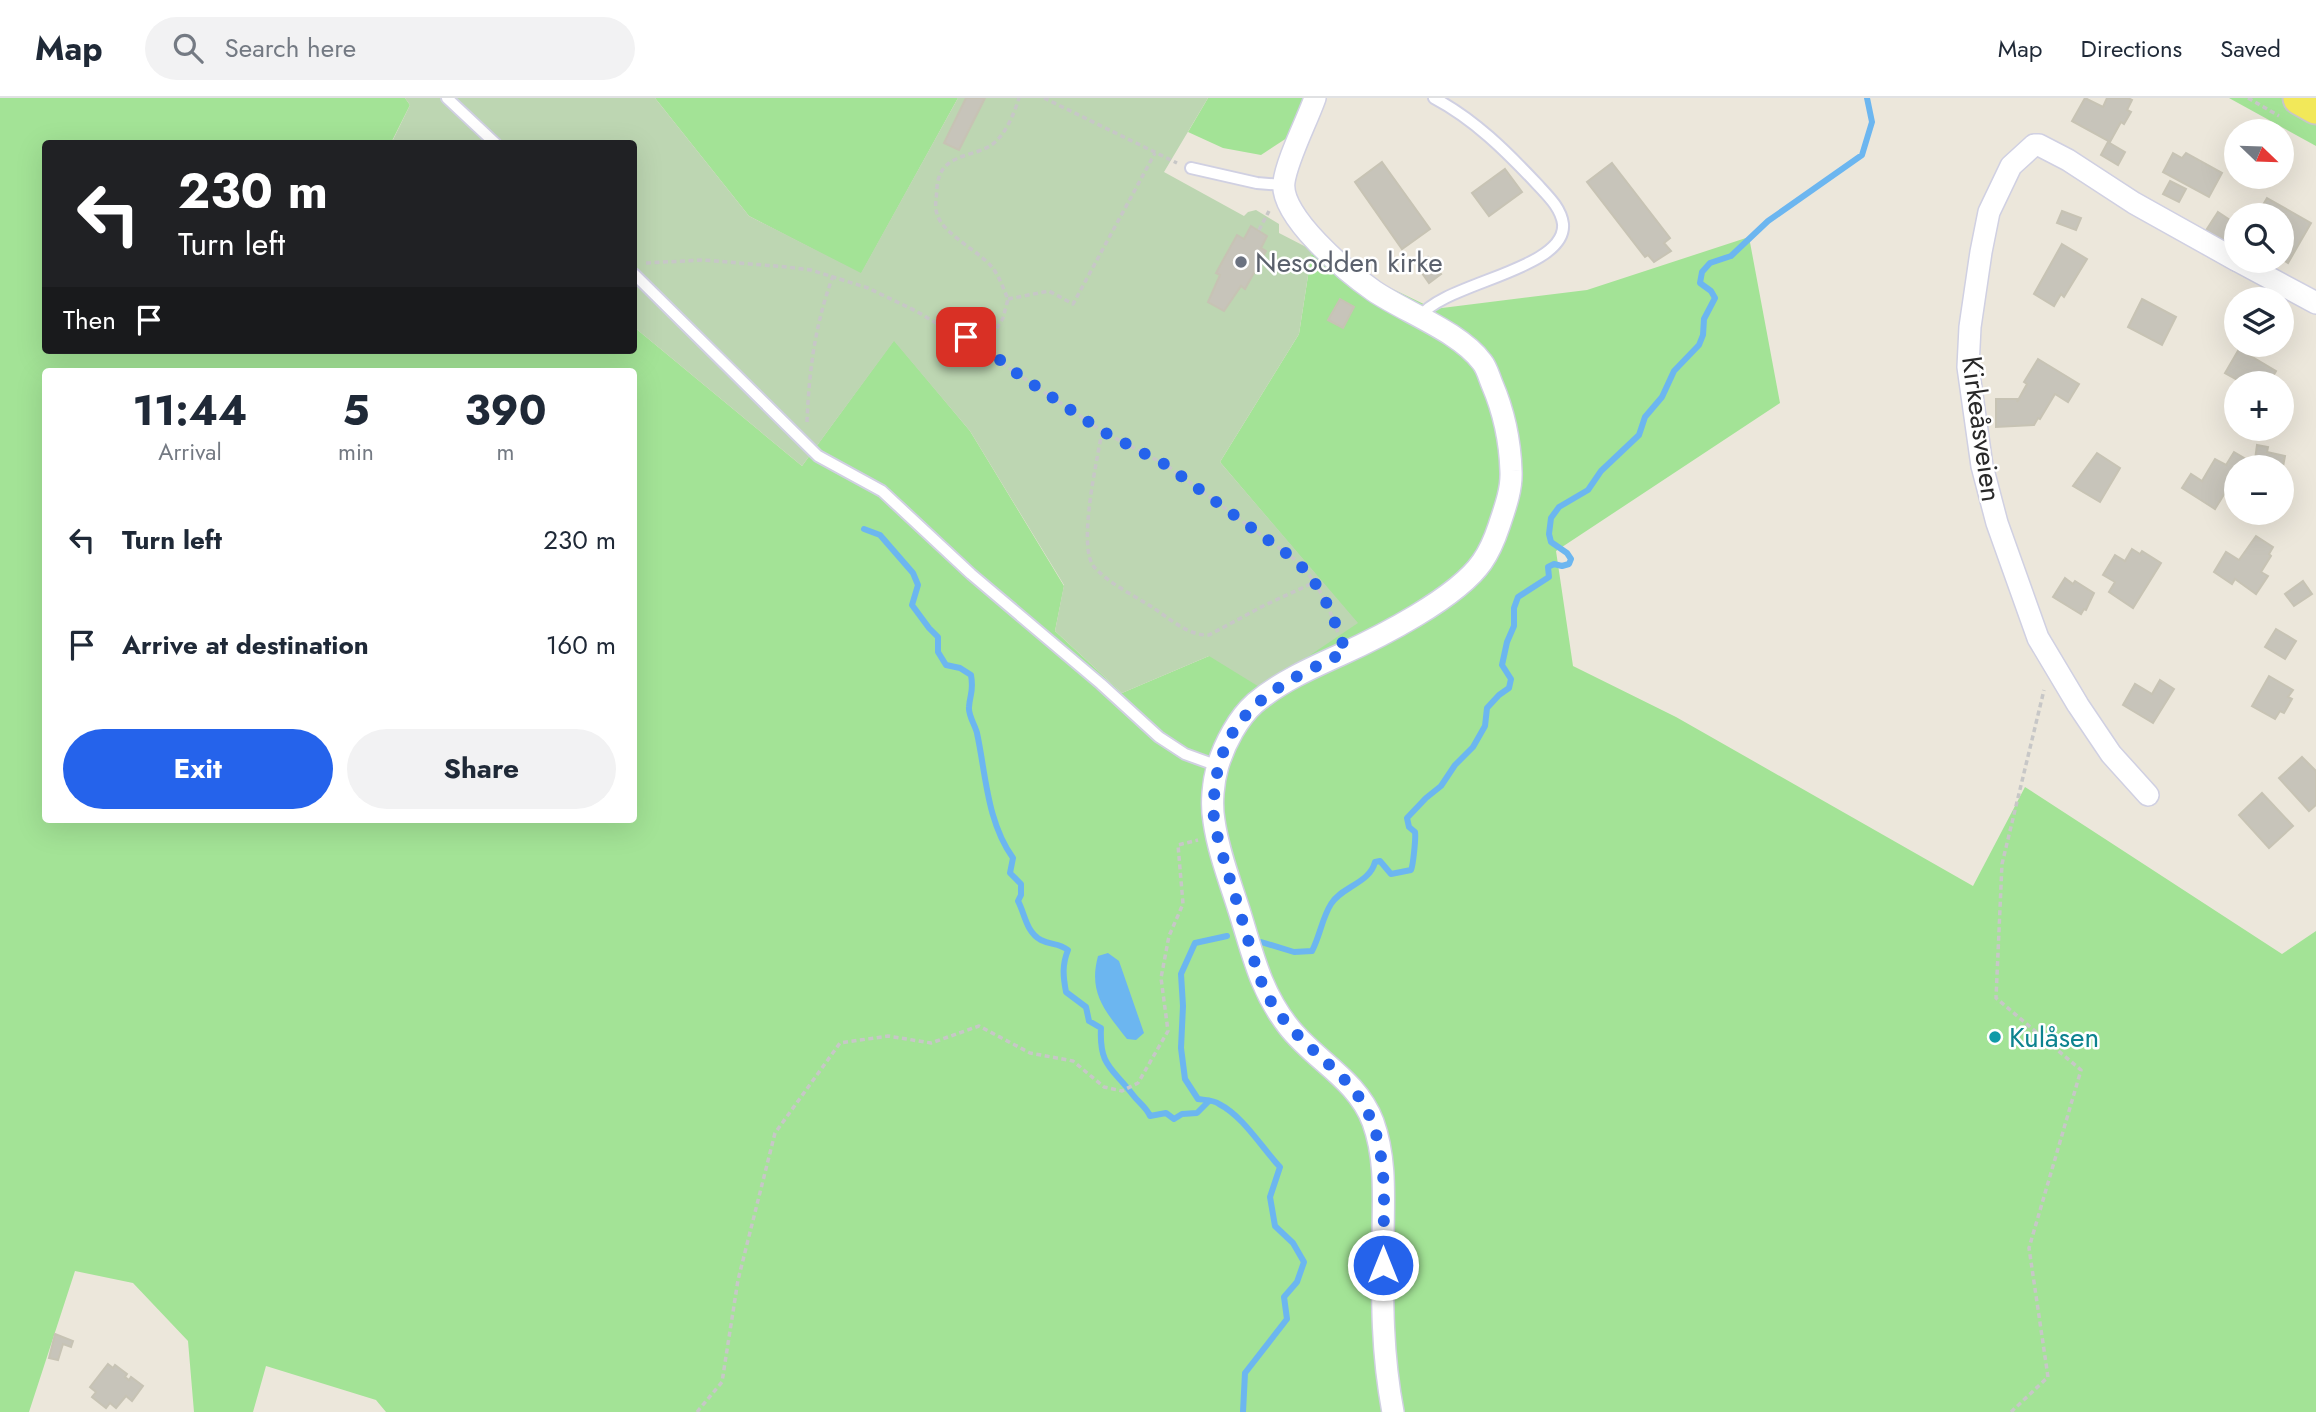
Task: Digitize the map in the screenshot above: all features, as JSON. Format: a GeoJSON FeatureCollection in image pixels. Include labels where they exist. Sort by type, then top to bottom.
{"type":"FeatureCollection","features":[{"type":"Feature","properties":{"kind":"main road"},"geometry":{"type":"LineString","coordinates":[[2300,98],[2316,107]]}},
{"type":"Feature","properties":{"kind":"street"},"geometry":{"type":"LineString","coordinates":[[1315,98],[1283,184],[1290,207],[1320,245],[1373,290],[1465,345],[1483,363],[1507,425],[1511,475],[1506,505],[1496,535],[1482,562],[1472,573],[1403,624],[1280,686],[1255,703],[1240,719],[1218,766],[1213,801],[1217,835],[1256,970],[1270,999],[1294,1034],[1362,1099],[1377,1133],[1384,1183],[1382,1332],[1393,1412]]}},
{"type":"Feature","properties":{"kind":"street","name":"Kirkeåsveien"},"geometry":{"type":"LineString","coordinates":[[2148,795],[2111,754],[2051,661],[2029,616],[1997,523],[1983,466],[1968,367],[1970,327],[1989,212],[2011,166],[2034,145],[2067,160],[2134,203],[2224,253]]}},
{"type":"Feature","properties":{"kind":"street","name":"Kirkeåsveien"},"geometry":{"type":"LineString","coordinates":[[2261,273],[2316,303]]}},
{"type":"Feature","properties":{"kind":"lane"},"geometry":{"type":"LineString","coordinates":[[447,98],[492,140]]}},
{"type":"Feature","properties":{"kind":"lane"},"geometry":{"type":"LineString","coordinates":[[1420,317],[1429,306],[1446,297],[1534,261],[1556,243],[1563,229],[1553,201],[1514,159],[1469,120],[1434,98]]}},
{"type":"Feature","properties":{"kind":"lane"},"geometry":{"type":"LineString","coordinates":[[1191,168],[1257,183],[1283,184]]}},
{"type":"Feature","properties":{"kind":"lane"},"geometry":{"type":"LineString","coordinates":[[637,277],[818,456],[882,491],[971,574],[1159,737],[1185,754],[1218,766]]}},
{"type":"Feature","properties":{"kind":"path"},"geometry":{"type":"LineString","coordinates":[[988,344],[1003,318],[1008,299],[992,267],[973,248],[948,230],[937,217],[938,182],[948,163],[966,153],[989,147],[998,139],[1008,125],[1019,98]]}},
{"type":"Feature","properties":{"kind":"path"},"geometry":{"type":"LineString","coordinates":[[1044,98],[1191,168]]}},
{"type":"Feature","properties":{"kind":"path"},"geometry":{"type":"LineString","coordinates":[[1008,299],[1049,291],[1073,304],[1155,153]]}},
{"type":"Feature","properties":{"kind":"path"},"geometry":{"type":"LineString","coordinates":[[637,264],[703,260],[787,267],[833,276],[868,288],[956,334],[988,344],[1003,364],[1102,431],[1184,477],[1294,559],[1315,582],[1326,600],[1346,652]]}},
{"type":"Feature","properties":{"kind":"path"},"geometry":{"type":"LineString","coordinates":[[806,444],[809,373],[821,307],[833,276]]}},
{"type":"Feature","properties":{"kind":"path"},"geometry":{"type":"LineString","coordinates":[[1102,431],[1089,506],[1087,536],[1091,562],[1113,581],[1199,635],[1209,635],[1315,582]]}},
{"type":"Feature","properties":{"kind":"path"},"geometry":{"type":"LineString","coordinates":[[2011,1412],[2048,1377],[2029,1248],[2081,1070],[1996,998],[2002,864],[2051,661]]}},
{"type":"Feature","properties":{"kind":"path"},"geometry":{"type":"LineString","coordinates":[[697,1412],[722,1382],[738,1279],[775,1133],[840,1043],[888,1036],[931,1043],[979,1026],[1030,1053],[1073,1061],[1104,1087],[1122,1091],[1138,1083],[1168,1031],[1161,978],[1169,936],[1183,904],[1178,845],[1217,835]]}},
{"type":"Feature","properties":{"kind":"green space"},"geometry":{"type":"Polygon","coordinates":[[[0,98],[405,98],[410,105],[392,140],[42,140],[42,354],[637,354],[637,329],[802,466],[894,340],[970,431],[1064,586],[1055,631],[1122,693],[1209,656],[1357,623],[1220,462],[1299,334],[1312,250],[1434,309],[1587,290],[1749,237],[1780,403],[1556,551],[1573,666],[1676,717],[1973,886],[2025,787],[2282,954],[2316,931],[2316,1412],[386,1412],[376,1400],[266,1366],[253,1412],[194,1412],[188,1341],[133,1283],[75,1271],[29,1412],[0,1412],[0,98]]]}},
{"type":"Feature","properties":{"kind":"green space"},"geometry":{"type":"Polygon","coordinates":[[[405,98],[655,98],[749,216],[861,273],[958,98],[1208,98],[1164,172],[1244,216],[1256,210],[1279,224],[1279,233],[1312,250],[1299,334],[1220,462],[1358,623],[1261,688],[1209,656],[1122,693],[1055,631],[1064,585],[970,431],[894,341],[802,466],[637,329],[637,140],[393,140],[410,105],[405,98]]]}},
{"type":"Feature","properties":{"kind":"green space"},"geometry":{"type":"Polygon","coordinates":[[[655,98],[958,98],[861,274],[749,216],[655,98]]]}},
{"type":"Feature","properties":{"kind":"green space"},"geometry":{"type":"Polygon","coordinates":[[[1208,98],[1310,98],[1293,134],[1261,155],[1223,148],[1188,132],[1208,98]]]}},
{"type":"Feature","properties":{"kind":"green space"},"geometry":{"type":"Polygon","coordinates":[[[2229,98],[2316,98],[2316,146],[2294,134],[2294,119],[2267,119],[2229,98]]]}},
{"type":"Feature","properties":{"kind":"water"},"geometry":{"type":"Polygon","coordinates":[[[1108,953],[1119,961],[1144,1033],[1136,1040],[1127,1039],[1100,1001],[1095,969],[1098,956],[1108,953]]]}},
{"type":"Feature","properties":{"kind":"building"},"geometry":{"type":"Polygon","coordinates":[[[966,98],[985,98],[959,150],[944,143],[966,98]]]}},
{"type":"Feature","properties":{"kind":"building"},"geometry":{"type":"Polygon","coordinates":[[[2085,98],[2103,107],[2107,98],[2132,100],[2127,110],[2131,112],[2124,124],[2121,122],[2110,142],[2072,121],[2085,98]]]}},
{"type":"Feature","properties":{"kind":"building"},"geometry":{"type":"Polygon","coordinates":[[[2108,142],[2125,152],[2118,165],[2101,155],[2108,142]]]}},
{"type":"Feature","properties":{"kind":"building"},"geometry":{"type":"Polygon","coordinates":[[[2173,153],[2182,158],[2186,153],[2222,173],[2209,197],[2163,172],[2173,153]]]}},
{"type":"Feature","properties":{"kind":"building"},"geometry":{"type":"Polygon","coordinates":[[[1382,162],[1430,229],[1402,249],[1355,182],[1382,162]]]}},
{"type":"Feature","properties":{"kind":"building"},"geometry":{"type":"Polygon","coordinates":[[[1612,163],[1670,238],[1664,243],[1671,251],[1654,262],[1648,255],[1645,257],[1587,182],[1612,163]]]}},
{"type":"Feature","properties":{"kind":"building"},"geometry":{"type":"Polygon","coordinates":[[[1505,169],[1522,192],[1489,216],[1472,193],[1505,169]]]}},
{"type":"Feature","properties":{"kind":"building"},"geometry":{"type":"Polygon","coordinates":[[[2170,181],[2186,189],[2179,202],[2163,194],[2170,181]]]}},
{"type":"Feature","properties":{"kind":"building"},"geometry":{"type":"Polygon","coordinates":[[[2062,211],[2081,218],[2076,230],[2057,223],[2062,211]]]}},
{"type":"Feature","properties":{"kind":"building"},"geometry":{"type":"Polygon","coordinates":[[[2218,212],[2224,216],[2224,244],[2205,232],[2218,212]]]}},
{"type":"Feature","properties":{"kind":"building"},"geometry":{"type":"Polygon","coordinates":[[[2294,213],[2311,223],[2294,253],[2294,213]]]}},
{"type":"Feature","properties":{"kind":"building","name":"Nesodden kirke"},"geometry":{"type":"Polygon","coordinates":[[[1251,226],[1267,236],[1261,248],[1266,251],[1245,289],[1241,286],[1224,311],[1208,302],[1220,275],[1216,273],[1237,235],[1244,239],[1251,226]]]}},
{"type":"Feature","properties":{"kind":"building"},"geometry":{"type":"Polygon","coordinates":[[[2062,244],[2087,259],[2064,297],[2061,294],[2054,306],[2034,294],[2062,244]]]}},
{"type":"Feature","properties":{"kind":"building"},"geometry":{"type":"Polygon","coordinates":[[[1428,257],[1441,274],[1429,283],[1417,266],[1428,257]]]}},
{"type":"Feature","properties":{"kind":"building"},"geometry":{"type":"Polygon","coordinates":[[[1340,299],[1354,307],[1343,328],[1328,320],[1340,299]]]}},
{"type":"Feature","properties":{"kind":"building"},"geometry":{"type":"Polygon","coordinates":[[[2142,299],[2176,317],[2162,345],[2128,327],[2142,299]]]}},
{"type":"Feature","properties":{"kind":"building"},"geometry":{"type":"Polygon","coordinates":[[[2234,357],[2252,357],[2276,371],[2226,371],[2234,357]]]}},
{"type":"Feature","properties":{"kind":"building"},"geometry":{"type":"Polygon","coordinates":[[[2038,359],[2079,384],[2068,402],[2055,394],[2034,425],[1996,427],[1996,399],[2018,399],[2017,402],[2027,384],[2024,382],[2038,359]]]}},
{"type":"Feature","properties":{"kind":"building"},"geometry":{"type":"Polygon","coordinates":[[[2257,445],[2268,447],[2267,452],[2280,455],[2256,455],[2257,445]]]}},
{"type":"Feature","properties":{"kind":"building"},"geometry":{"type":"Polygon","coordinates":[[[2097,453],[2120,468],[2100,502],[2073,486],[2097,453]]]}},
{"type":"Feature","properties":{"kind":"building"},"geometry":{"type":"Polygon","coordinates":[[[2215,459],[2224,464],[2224,494],[2215,509],[2182,488],[2191,474],[2202,481],[2215,459]]]}},
{"type":"Feature","properties":{"kind":"building"},"geometry":{"type":"Polygon","coordinates":[[[2256,536],[2273,547],[2261,572],[2268,576],[2256,594],[2235,579],[2232,584],[2214,572],[2226,552],[2239,560],[2256,536]]]}},
{"type":"Feature","properties":{"kind":"building"},"geometry":{"type":"Polygon","coordinates":[[[2132,549],[2140,554],[2142,551],[2161,563],[2133,608],[2109,592],[2115,582],[2103,575],[2115,555],[2125,561],[2132,549]]]}},
{"type":"Feature","properties":{"kind":"building"},"geometry":{"type":"Polygon","coordinates":[[[2065,578],[2094,593],[2086,610],[2081,614],[2053,597],[2065,578]]]}},
{"type":"Feature","properties":{"kind":"building"},"geometry":{"type":"Polygon","coordinates":[[[2303,581],[2312,594],[2294,606],[2285,594],[2303,581]]]}},
{"type":"Feature","properties":{"kind":"building"},"geometry":{"type":"Polygon","coordinates":[[[2276,629],[2296,641],[2285,659],[2265,647],[2276,629]]]}},
{"type":"Feature","properties":{"kind":"building"},"geometry":{"type":"Polygon","coordinates":[[[2269,676],[2293,690],[2288,697],[2292,699],[2284,713],[2280,711],[2275,719],[2252,706],[2269,676]]]}},
{"type":"Feature","properties":{"kind":"building"},"geometry":{"type":"Polygon","coordinates":[[[2160,680],[2174,689],[2153,723],[2123,705],[2135,684],[2152,694],[2160,680]]]}},
{"type":"Feature","properties":{"kind":"building"},"geometry":{"type":"Polygon","coordinates":[[[2302,757],[2316,771],[2316,805],[2309,811],[2279,778],[2302,757]]]}},
{"type":"Feature","properties":{"kind":"building"},"geometry":{"type":"Polygon","coordinates":[[[2262,793],[2293,826],[2269,848],[2239,815],[2262,793]]]}},
{"type":"Feature","properties":{"kind":"building"},"geometry":{"type":"Polygon","coordinates":[[[55,1334],[73,1341],[71,1347],[63,1344],[58,1360],[49,1358],[55,1334]]]}},
{"type":"Feature","properties":{"kind":"building"},"geometry":{"type":"Polygon","coordinates":[[[108,1364],[113,1368],[115,1365],[127,1374],[125,1377],[129,1380],[131,1377],[143,1386],[132,1401],[126,1396],[116,1408],[110,1403],[106,1408],[92,1397],[96,1392],[90,1387],[108,1364]]]}},
{"type":"Feature","properties":{"kind":"waterway"},"geometry":{"type":"LineString","coordinates":[[1261,942],[1294,952],[1312,951],[1331,904],[1341,893],[1362,880],[1375,862],[1380,861],[1391,874],[1411,870],[1415,832],[1409,827],[1407,818],[1441,786],[1455,765],[1473,747],[1485,726],[1487,708],[1509,688],[1511,679],[1502,665],[1514,626],[1514,608],[1518,597],[1549,577],[1548,567],[1554,564],[1569,564],[1571,559],[1551,542],[1551,518],[1559,507],[1588,490],[1601,471],[1639,435],[1645,417],[1662,397],[1674,371],[1699,345],[1704,319],[1715,298],[1711,291],[1700,283],[1702,272],[1710,263],[1731,256],[1768,221],[1862,155],[1872,122],[1867,98]]}},
{"type":"Feature","properties":{"kind":"waterway"},"geometry":{"type":"LineString","coordinates":[[864,529],[880,535],[913,573],[918,585],[912,605],[938,637],[938,652],[946,665],[960,668],[971,675],[970,713],[977,733],[993,814],[1004,844],[1013,858],[1010,873],[1021,884],[1018,901],[1029,928],[1036,937],[1068,950],[1064,971],[1066,992],[1086,1007],[1089,1021],[1101,1028],[1102,1051],[1109,1066],[1150,1116],[1166,1113],[1174,1119],[1182,1114],[1197,1113],[1209,1101]]}},
{"type":"Feature","properties":{"kind":"waterway"},"geometry":{"type":"LineString","coordinates":[[1227,936],[1195,943],[1181,974],[1181,1048],[1185,1079],[1198,1099],[1217,1103],[1236,1116],[1280,1167],[1270,1197],[1275,1226],[1293,1243],[1304,1262],[1297,1282],[1284,1297],[1287,1319],[1245,1373],[1243,1412]]}},
{"type":"Feature","properties":{"kind":"place","name":"Nesodden kirke"},"geometry":{"type":"Point","coordinates":[1241,262]}},
{"type":"Feature","properties":{"kind":"place","name":"Kulåsen"},"geometry":{"type":"Point","coordinates":[1995,1037]}},
{"type":"Feature","properties":{"kind":"route"},"geometry":{"type":"LineString","coordinates":[[966,337],[988,344],[1003,364],[1058,402],[1102,431],[1166,465],[1201,490],[1294,559],[1307,571],[1326,600],[1346,652],[1280,686],[1255,703],[1240,719],[1218,766],[1213,801],[1214,822],[1256,970],[1270,999],[1294,1034],[1362,1099],[1377,1133],[1384,1183],[1383,1265]]}}]}
